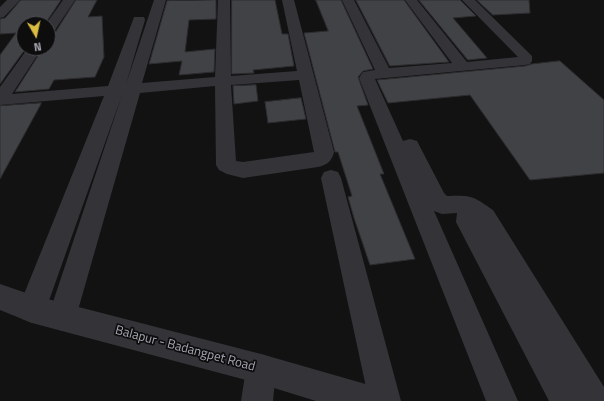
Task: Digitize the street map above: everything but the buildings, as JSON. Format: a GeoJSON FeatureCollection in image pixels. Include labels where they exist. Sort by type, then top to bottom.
{"type":"FeatureCollection","features":[{"type":"Feature","properties":{"kind":"street"},"geometry":{"type":"LineString","coordinates":[[0,14],[14,0]]}},
{"type":"Feature","properties":{"kind":"street"},"geometry":{"type":"LineString","coordinates":[[56,19],[69,0]]}},
{"type":"Feature","properties":{"kind":"street"},"geometry":{"type":"LineString","coordinates":[[62,317],[124,89],[146,0]]}},
{"type":"Feature","properties":{"kind":"street"},"geometry":{"type":"LineString","coordinates":[[32,309],[160,0]]}},
{"type":"Feature","properties":{"kind":"street"},"geometry":{"type":"LineString","coordinates":[[224,0],[223,81],[226,165],[234,169],[243,170],[318,160],[323,156],[324,152],[288,0]]}},
{"type":"Feature","properties":{"kind":"street"},"geometry":{"type":"LineString","coordinates":[[348,0],[384,73]]}},
{"type":"Feature","properties":{"kind":"street"},"geometry":{"type":"LineString","coordinates":[[411,0],[463,67]]}},
{"type":"Feature","properties":{"kind":"street"},"geometry":{"type":"LineString","coordinates":[[468,0],[525,56],[526,59],[522,62],[384,73],[369,75],[367,78],[502,401]]}},
{"type":"Feature","properties":{"kind":"street"},"geometry":{"type":"LineString","coordinates":[[0,99],[30,56]]}},
{"type":"Feature","properties":{"kind":"street"},"geometry":{"type":"LineString","coordinates":[[0,99],[306,75]]}},
{"type":"Feature","properties":{"kind":"street"},"geometry":{"type":"LineString","coordinates":[[390,103],[436,199],[442,205],[468,204],[485,217],[594,401]]}},
{"type":"Feature","properties":{"kind":"street"},"geometry":{"type":"LineString","coordinates":[[331,178],[385,401]]}},
{"type":"Feature","properties":{"kind":"street"},"geometry":{"type":"LineString","coordinates":[[468,204],[468,222],[566,401]]}},
{"type":"Feature","properties":{"kind":"street","name":"Balapur - Badangpet Road"},"geometry":{"type":"LineString","coordinates":[[0,297],[32,309],[261,369],[370,401]]}},
{"type":"Feature","properties":{"kind":"street"},"geometry":{"type":"LineString","coordinates":[[256,401],[261,369]]}}]}
